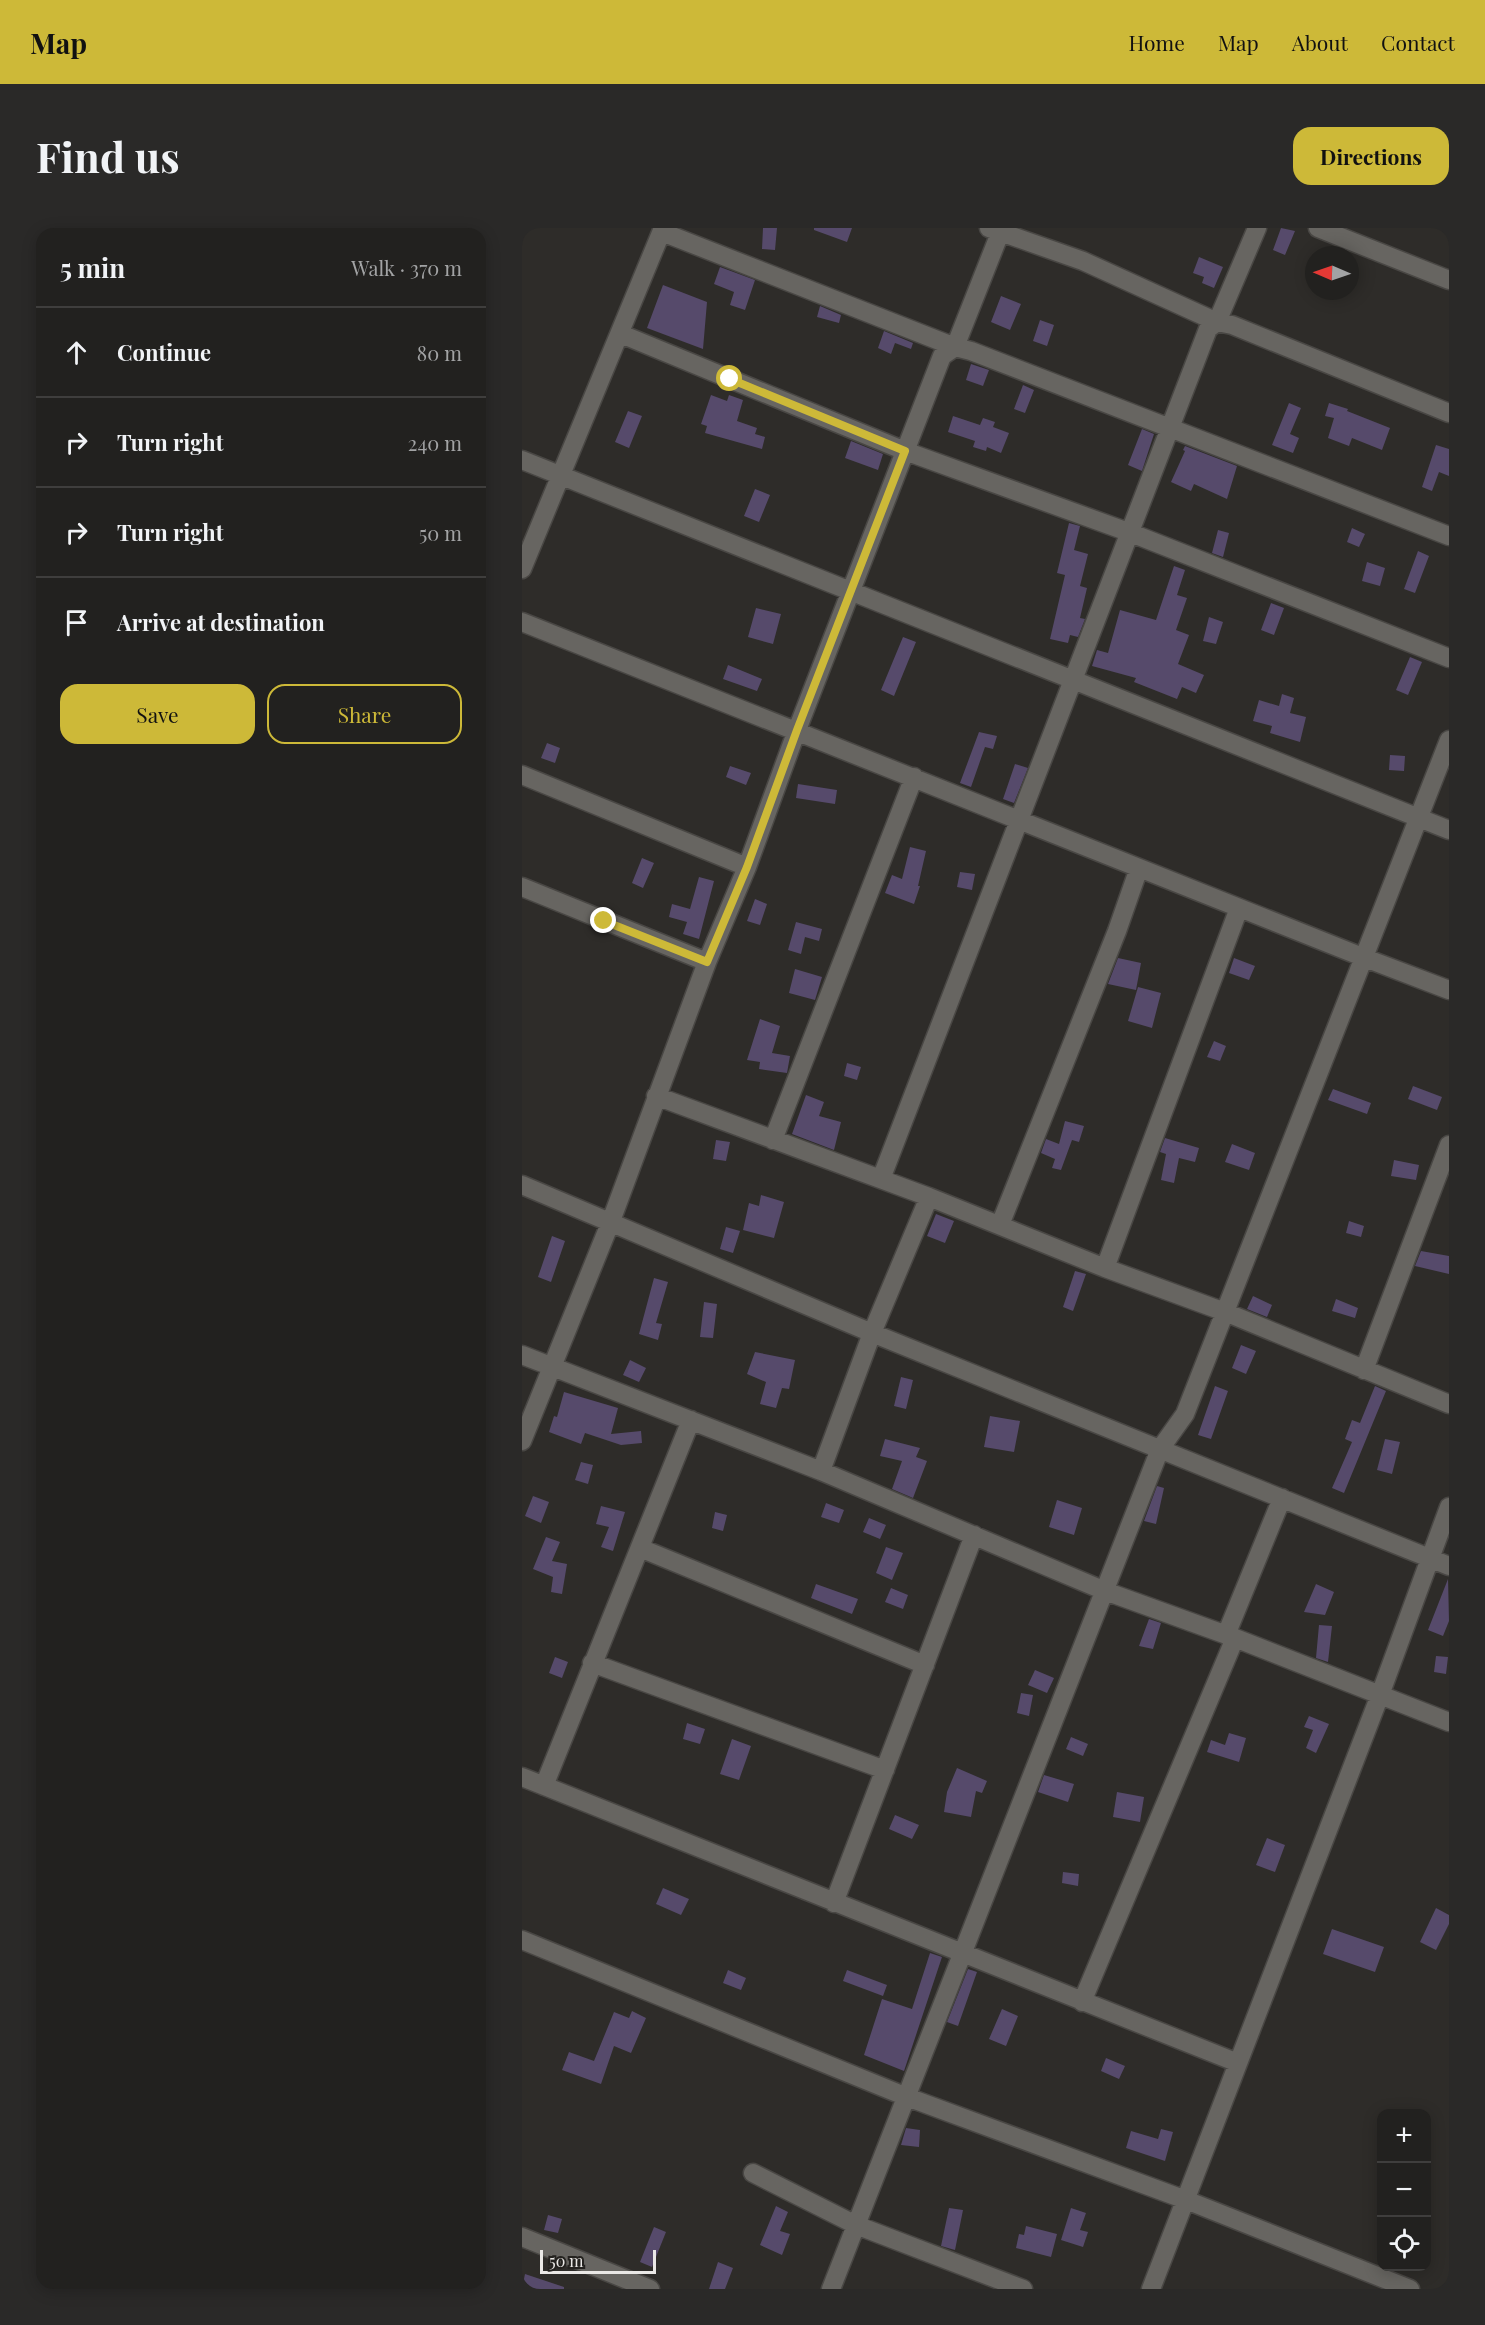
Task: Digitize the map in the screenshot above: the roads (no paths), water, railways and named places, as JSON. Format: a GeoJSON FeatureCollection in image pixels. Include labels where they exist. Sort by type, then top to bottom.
{"type":"FeatureCollection","features":[{"type":"Feature","properties":{"kind":"street"},"geometry":{"type":"LineString","coordinates":[[880,1179],[1075,680],[1208,330],[1217,322],[1257,228]]}},
{"type":"Feature","properties":{"kind":"street"},"geometry":{"type":"LineString","coordinates":[[1318,228],[1449,280]]}},
{"type":"Feature","properties":{"kind":"street"},"geometry":{"type":"LineString","coordinates":[[522,1441],[610,1221],[707,962],[747,867],[850,590],[942,356],[955,347],[997,229],[1083,261],[1217,322],[1232,325],[1449,413]]}},
{"type":"Feature","properties":{"kind":"street"},"geometry":{"type":"LineString","coordinates":[[522,569],[621,334],[662,230],[955,347],[971,351],[1171,427],[1449,536]]}},
{"type":"Feature","properties":{"kind":"street"},"geometry":{"type":"LineString","coordinates":[[621,334],[905,451],[1131,533],[1449,658]]}},
{"type":"Feature","properties":{"kind":"street"},"geometry":{"type":"LineString","coordinates":[[522,460],[1449,830]]}},
{"type":"Feature","properties":{"kind":"street"},"geometry":{"type":"LineString","coordinates":[[522,622],[1449,990]]}},
{"type":"Feature","properties":{"kind":"street"},"geometry":{"type":"LineString","coordinates":[[831,2289],[1160,1449],[1185,1414],[1449,740]]}},
{"type":"Feature","properties":{"kind":"street"},"geometry":{"type":"LineString","coordinates":[[522,775],[747,867]]}},
{"type":"Feature","properties":{"kind":"street"},"geometry":{"type":"LineString","coordinates":[[773,1140],[914,777]]}},
{"type":"Feature","properties":{"kind":"street"},"geometry":{"type":"LineString","coordinates":[[1000,1226],[1117,932],[1139,868]]}},
{"type":"Feature","properties":{"kind":"street"},"geometry":{"type":"LineString","coordinates":[[522,888],[707,962]]}},
{"type":"Feature","properties":{"kind":"street"},"geometry":{"type":"LineString","coordinates":[[1105,1268],[1239,908]]}},
{"type":"Feature","properties":{"kind":"street"},"geometry":{"type":"LineString","coordinates":[[656,1096],[929,1197],[1105,1268],[1226,1312],[1449,1404]]}},
{"type":"Feature","properties":{"kind":"street"},"geometry":{"type":"LineString","coordinates":[[1364,1370],[1449,1145]]}},
{"type":"Feature","properties":{"kind":"street"},"geometry":{"type":"LineString","coordinates":[[522,1185],[872,1333],[1449,1566]]}},
{"type":"Feature","properties":{"kind":"street"},"geometry":{"type":"LineString","coordinates":[[821,1471],[872,1333],[929,1197]]}},
{"type":"Feature","properties":{"kind":"street"},"geometry":{"type":"LineString","coordinates":[[522,1355],[821,1471],[1105,1591],[1230,1636],[1449,1722]]}},
{"type":"Feature","properties":{"kind":"street"},"geometry":{"type":"LineString","coordinates":[[544,1786],[691,1420]]}},
{"type":"Feature","properties":{"kind":"street"},"geometry":{"type":"LineString","coordinates":[[1082,2002],[1230,1636],[1282,1498]]}},
{"type":"Feature","properties":{"kind":"street"},"geometry":{"type":"LineString","coordinates":[[1151,2289],[1380,1695],[1449,1507]]}},
{"type":"Feature","properties":{"kind":"street"},"geometry":{"type":"LineString","coordinates":[[834,1903],[974,1535]]}},
{"type":"Feature","properties":{"kind":"street"},"geometry":{"type":"LineString","coordinates":[[640,1548],[925,1665]]}},
{"type":"Feature","properties":{"kind":"street"},"geometry":{"type":"LineString","coordinates":[[592,1663],[885,1770]]}},
{"type":"Feature","properties":{"kind":"street"},"geometry":{"type":"LineString","coordinates":[[522,1777],[962,1955],[1238,2063]]}},
{"type":"Feature","properties":{"kind":"street"},"geometry":{"type":"LineString","coordinates":[[522,1940],[907,2097],[1186,2199],[1410,2289]]}},
{"type":"Feature","properties":{"kind":"street"},"geometry":{"type":"LineString","coordinates":[[753,2173],[856,2225],[1023,2289]]}},
{"type":"Feature","properties":{"kind":"street"},"geometry":{"type":"LineString","coordinates":[[522,2237],[650,2289]]}}]}
